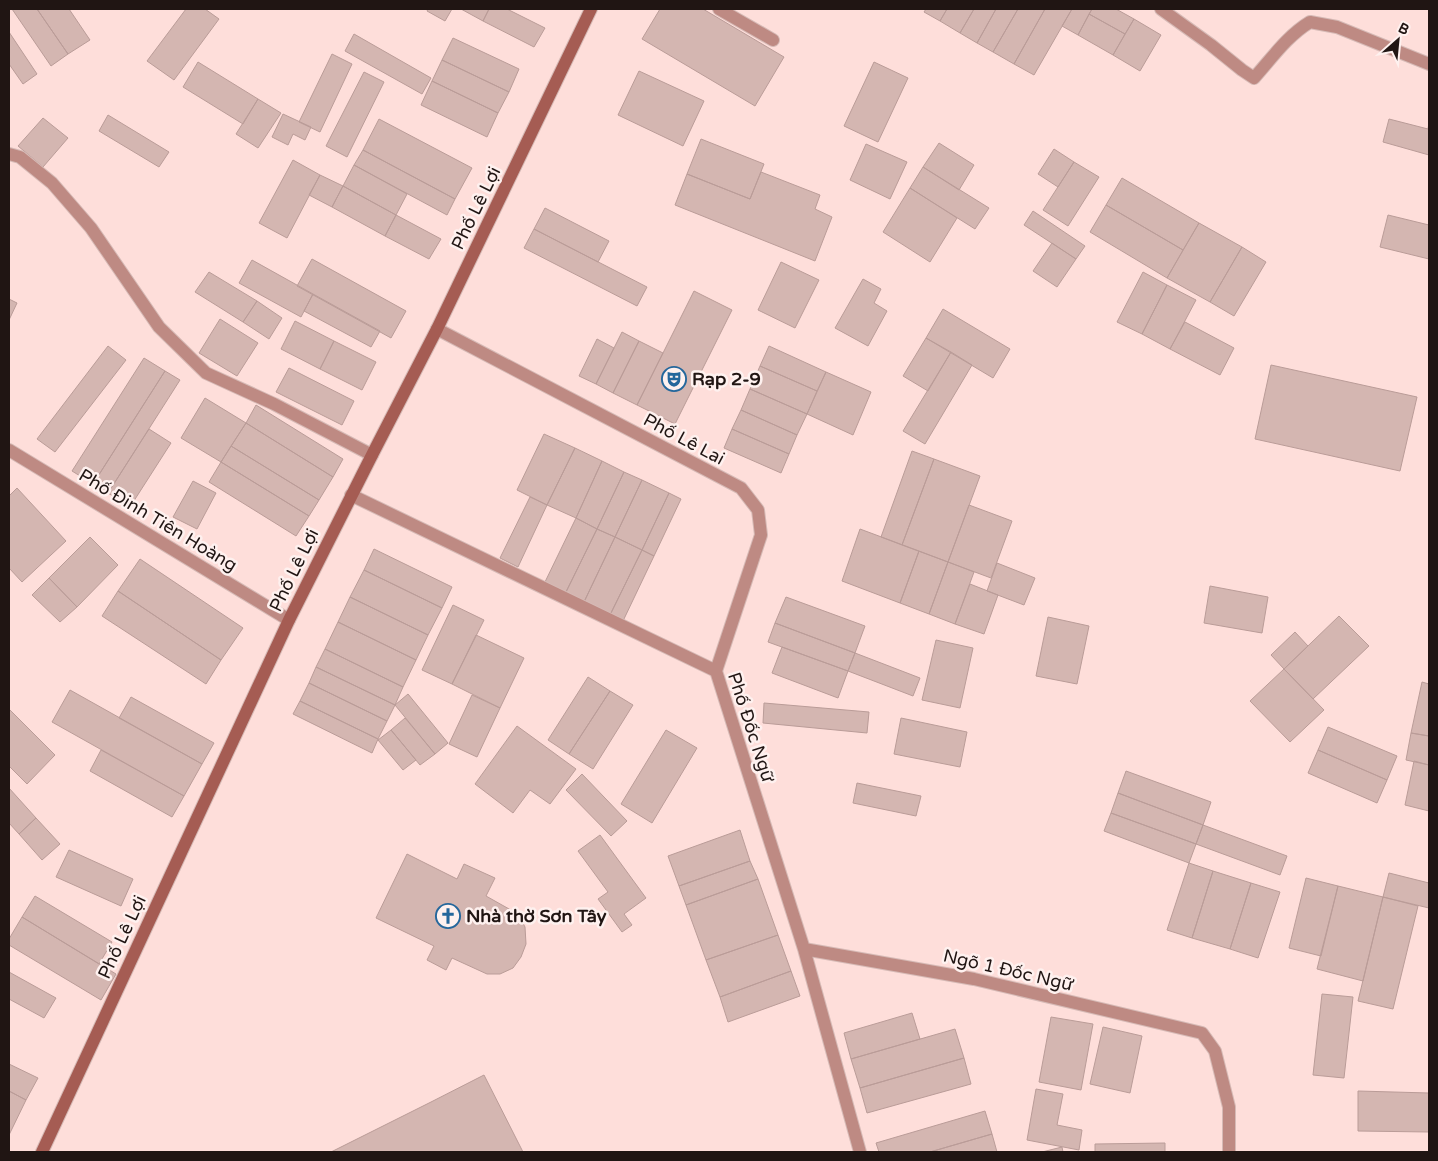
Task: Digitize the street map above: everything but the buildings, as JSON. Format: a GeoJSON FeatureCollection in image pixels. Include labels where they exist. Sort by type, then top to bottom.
{"type":"FeatureCollection","features":[{"type":"Feature","properties":{"kind":"main road","name":"Phố Lê Lợi"},"geometry":{"type":"LineString","coordinates":[[42,1152],[289,620],[437,329],[591,9]]}},
{"type":"Feature","properties":{"kind":"street"},"geometry":{"type":"LineString","coordinates":[[719,9],[773,40]]}},
{"type":"Feature","properties":{"kind":"street"},"geometry":{"type":"LineString","coordinates":[[1161,9],[1254,78],[1283,43],[1310,22],[1337,26],[1429,64]]}},
{"type":"Feature","properties":{"kind":"street"},"geometry":{"type":"LineString","coordinates":[[9,154],[20,157],[52,183],[91,228],[159,327],[206,373],[274,404],[372,455]]}},
{"type":"Feature","properties":{"kind":"street","name":"Phố Lê Lai"},"geometry":{"type":"LineString","coordinates":[[437,329],[741,488],[758,510],[761,535],[716,671]]}},
{"type":"Feature","properties":{"kind":"street","name":"Phố Đinh Tiên Hoàng"},"geometry":{"type":"LineString","coordinates":[[9,450],[289,620]]}},
{"type":"Feature","properties":{"kind":"street","name":"Phố Đốc Ngữ"},"geometry":{"type":"LineString","coordinates":[[351,495],[716,671],[804,949],[860,1152]]}},
{"type":"Feature","properties":{"kind":"street","name":"Ngõ 1 Đốc Ngữ"},"geometry":{"type":"LineString","coordinates":[[804,949],[974,979],[1202,1033],[1215,1051],[1229,1107],[1230,1152]]}},
{"type":"Feature","properties":{"kind":"place","name":"Rạp 2-9"},"geometry":{"type":"Point","coordinates":[674,379]}},
{"type":"Feature","properties":{"kind":"place","name":"Nhà thờ Sơn Tây"},"geometry":{"type":"Point","coordinates":[448,916]}}]}
